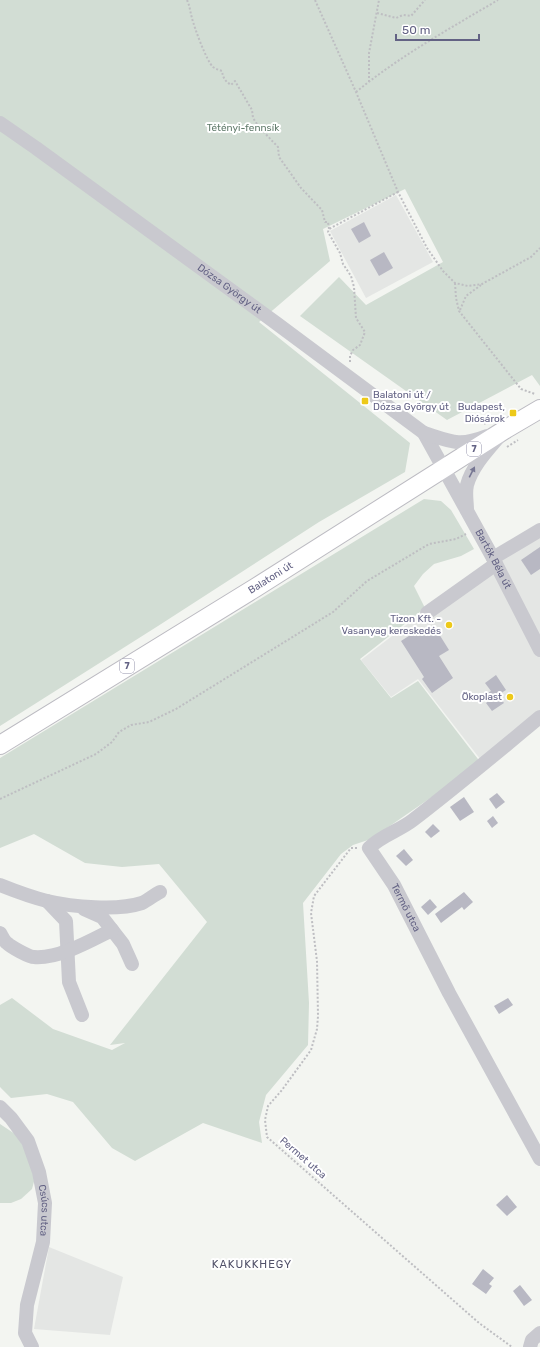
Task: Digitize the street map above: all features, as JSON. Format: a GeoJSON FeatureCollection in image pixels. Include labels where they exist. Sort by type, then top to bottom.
{"type":"FeatureCollection","features":[{"type":"Feature","properties":{"kind":"main road","name":"Balatoni út"},"geometry":{"type":"LineString","coordinates":[[0,745],[248,592],[506,429],[538,402]]}},
{"type":"Feature","properties":{"kind":"street","name":"Dózsa György út"},"geometry":{"type":"LineString","coordinates":[[0,123],[270,318],[424,433],[443,469]]}},
{"type":"Feature","properties":{"kind":"street"},"geometry":{"type":"LineString","coordinates":[[424,433],[453,443],[462,443],[476,440],[506,429]]}},
{"type":"Feature","properties":{"kind":"street"},"geometry":{"type":"LineString","coordinates":[[467,510],[467,487],[469,479],[483,455],[506,429]]}},
{"type":"Feature","properties":{"kind":"street","name":"Bartók Béla út"},"geometry":{"type":"LineString","coordinates":[[443,469],[467,510],[540,650]]}},
{"type":"Feature","properties":{"kind":"street"},"geometry":{"type":"LineString","coordinates":[[427,613],[494,561],[540,530]]}},
{"type":"Feature","properties":{"kind":"street"},"geometry":{"type":"LineString","coordinates":[[369,848],[376,841],[410,822],[540,718]]}},
{"type":"Feature","properties":{"kind":"street","name":"Termő utca"},"geometry":{"type":"LineString","coordinates":[[369,848],[394,885],[449,993],[540,1159]]}},
{"type":"Feature","properties":{"kind":"street"},"geometry":{"type":"LineString","coordinates":[[0,885],[47,901],[76,905],[126,907],[143,902],[160,892]]}},
{"type":"Feature","properties":{"kind":"street"},"geometry":{"type":"LineString","coordinates":[[47,901],[66,920],[69,982],[82,1015]]}},
{"type":"Feature","properties":{"kind":"street"},"geometry":{"type":"LineString","coordinates":[[76,905],[102,917],[123,944],[132,964]]}},
{"type":"Feature","properties":{"kind":"street"},"geometry":{"type":"LineString","coordinates":[[0,933],[7,943],[32,957],[54,956],[112,930]]}},
{"type":"Feature","properties":{"kind":"street","name":"Csúcs utca"},"geometry":{"type":"LineString","coordinates":[[0,1107],[11,1118],[28,1141],[39,1172],[45,1203],[43,1242],[26,1305],[25,1332],[32,1347]]}},
{"type":"Feature","properties":{"kind":"street"},"geometry":{"type":"LineString","coordinates":[[530,1347],[532,1340],[540,1333]]}},
{"type":"Feature","properties":{"kind":"path"},"geometry":{"type":"LineString","coordinates":[[187,0],[190,6],[190,13],[194,27],[208,60],[214,68],[222,71],[223,78],[226,82],[231,85],[235,81],[252,110],[253,118],[259,127],[278,147],[279,157],[300,188],[322,210],[325,222],[328,222],[328,232],[340,253],[343,264],[351,276],[354,287],[356,318],[365,332],[360,345],[353,350],[350,356],[350,363]]}},
{"type":"Feature","properties":{"kind":"path"},"geometry":{"type":"LineString","coordinates":[[315,0],[398,192],[427,248],[443,271],[455,283],[468,286],[482,284]]}},
{"type":"Feature","properties":{"kind":"path"},"geometry":{"type":"LineString","coordinates":[[369,82],[369,53],[379,0]]}},
{"type":"Feature","properties":{"kind":"path"},"geometry":{"type":"LineString","coordinates":[[377,13],[396,18],[403,15],[412,16],[424,0]]}},
{"type":"Feature","properties":{"kind":"path"},"geometry":{"type":"LineString","coordinates":[[356,92],[420,46],[498,0]]}},
{"type":"Feature","properties":{"kind":"path"},"geometry":{"type":"LineString","coordinates":[[329,228],[398,192]]}},
{"type":"Feature","properties":{"kind":"path"},"geometry":{"type":"LineString","coordinates":[[459,311],[466,296],[482,284],[532,257],[540,248]]}},
{"type":"Feature","properties":{"kind":"path"},"geometry":{"type":"LineString","coordinates":[[455,283],[459,311],[521,388],[538,402]]}},
{"type":"Feature","properties":{"kind":"path"},"geometry":{"type":"LineString","coordinates":[[0,799],[96,754],[112,742],[119,732],[131,725],[149,722],[176,709],[334,612],[367,580],[429,544],[456,539],[476,528]]}},
{"type":"Feature","properties":{"kind":"path","name":"Permet utca"},"geometry":{"type":"LineString","coordinates":[[369,848],[351,848],[314,896],[310,913],[317,961],[317,1029],[311,1050],[282,1090],[268,1106],[265,1120],[267,1137],[479,1323],[512,1347]]}},
{"type":"Feature","properties":{"kind":"shaded area"},"geometry":{"type":"Polygon","coordinates":[[[396,195],[433,262],[366,298],[330,231],[396,195]]]}},
{"type":"Feature","properties":{"kind":"shaded area"},"geometry":{"type":"Polygon","coordinates":[[[540,530],[540,717],[484,764],[418,679],[391,697],[361,660],[493,558],[540,530]]]}},
{"type":"Feature","properties":{"kind":"shaded area"},"geometry":{"type":"Polygon","coordinates":[[[49,1247],[123,1277],[110,1335],[34,1329],[49,1247]]]}},
{"type":"Feature","properties":{"kind":"green space","name":"Tétényi-fennsík"},"geometry":{"type":"Polygon","coordinates":[[[0,0],[540,0],[540,386],[532,375],[447,420],[300,316],[339,277],[366,305],[443,262],[405,189],[323,229],[330,261],[259,322],[410,443],[405,472],[319,522],[0,726],[0,0]]]}},
{"type":"Feature","properties":{"kind":"green space"},"geometry":{"type":"Polygon","coordinates":[[[424,499],[441,501],[451,510],[474,549],[461,556],[434,564],[423,574],[414,586],[425,608],[360,659],[391,698],[418,681],[481,763],[371,839],[353,845],[341,854],[303,903],[309,1003],[308,1045],[266,1095],[259,1122],[262,1143],[203,1123],[135,1161],[112,1148],[73,1102],[47,1094],[11,1098],[0,1087],[0,1005],[12,998],[53,1029],[112,1050],[125,1043],[110,1045],[207,922],[159,864],[122,867],[85,863],[34,834],[0,848],[0,758],[424,499]]]}},
{"type":"Feature","properties":{"kind":"green space"},"geometry":{"type":"Polygon","coordinates":[[[0,1124],[18,1136],[32,1164],[35,1178],[32,1189],[21,1199],[11,1203],[0,1203],[0,1124]]]}},
{"type":"Feature","properties":{"kind":"building"},"geometry":{"type":"Polygon","coordinates":[[[364,222],[371,236],[359,243],[351,229],[364,222]]]}},
{"type":"Feature","properties":{"kind":"building"},"geometry":{"type":"Polygon","coordinates":[[[384,252],[393,268],[379,276],[370,260],[384,252]]]}},
{"type":"Feature","properties":{"kind":"building"},"geometry":{"type":"Polygon","coordinates":[[[540,547],[540,569],[531,575],[521,560],[540,547]]]}},
{"type":"Feature","properties":{"kind":"building"},"geometry":{"type":"Polygon","coordinates":[[[434,626],[449,650],[439,656],[453,678],[432,693],[422,679],[424,677],[401,641],[415,632],[418,636],[434,626]]]}},
{"type":"Feature","properties":{"kind":"building"},"geometry":{"type":"Polygon","coordinates":[[[496,675],[506,690],[498,695],[504,703],[492,711],[486,703],[490,700],[486,694],[491,691],[485,683],[496,675]]]}},
{"type":"Feature","properties":{"kind":"building"},"geometry":{"type":"Polygon","coordinates":[[[497,793],[505,802],[496,809],[489,799],[497,793]]]}},
{"type":"Feature","properties":{"kind":"building"},"geometry":{"type":"Polygon","coordinates":[[[464,797],[474,812],[460,821],[450,807],[464,797]]]}},
{"type":"Feature","properties":{"kind":"building"},"geometry":{"type":"Polygon","coordinates":[[[493,816],[498,823],[492,828],[487,821],[493,816]]]}},
{"type":"Feature","properties":{"kind":"building"},"geometry":{"type":"Polygon","coordinates":[[[433,824],[440,831],[431,838],[425,832],[433,824]]]}},
{"type":"Feature","properties":{"kind":"building"},"geometry":{"type":"Polygon","coordinates":[[[404,849],[413,860],[406,866],[396,856],[404,849]]]}},
{"type":"Feature","properties":{"kind":"building"},"geometry":{"type":"Polygon","coordinates":[[[464,892],[473,902],[464,910],[462,907],[441,923],[435,914],[464,892]]]}},
{"type":"Feature","properties":{"kind":"building"},"geometry":{"type":"Polygon","coordinates":[[[430,899],[437,907],[428,915],[421,907],[430,899]]]}},
{"type":"Feature","properties":{"kind":"building"},"geometry":{"type":"Polygon","coordinates":[[[508,998],[513,1005],[499,1014],[494,1006],[508,998]]]}},
{"type":"Feature","properties":{"kind":"building"},"geometry":{"type":"Polygon","coordinates":[[[507,1195],[517,1207],[507,1216],[496,1205],[507,1195]]]}},
{"type":"Feature","properties":{"kind":"building"},"geometry":{"type":"Polygon","coordinates":[[[483,1269],[494,1278],[489,1284],[492,1286],[486,1294],[472,1284],[483,1269]]]}},
{"type":"Feature","properties":{"kind":"building"},"geometry":{"type":"Polygon","coordinates":[[[520,1285],[532,1300],[524,1306],[513,1291],[520,1285]]]}},
{"type":"Feature","properties":{"kind":"place","name":"Balatoni út / Dózsa György út"},"geometry":{"type":"Point","coordinates":[365,401]}},
{"type":"Feature","properties":{"kind":"place","name":"Budapest, Diósárok"},"geometry":{"type":"Point","coordinates":[513,413]}},
{"type":"Feature","properties":{"kind":"place","name":"Tizon Kft. - Vasanyag kereskedés"},"geometry":{"type":"Point","coordinates":[449,625]}},
{"type":"Feature","properties":{"kind":"place","name":"Ökoplast"},"geometry":{"type":"Point","coordinates":[510,697]}},
{"type":"Feature","properties":{"kind":"district","name":"KAKUKKHEGY"},"geometry":{"type":"Point","coordinates":[252,1264]}}]}
